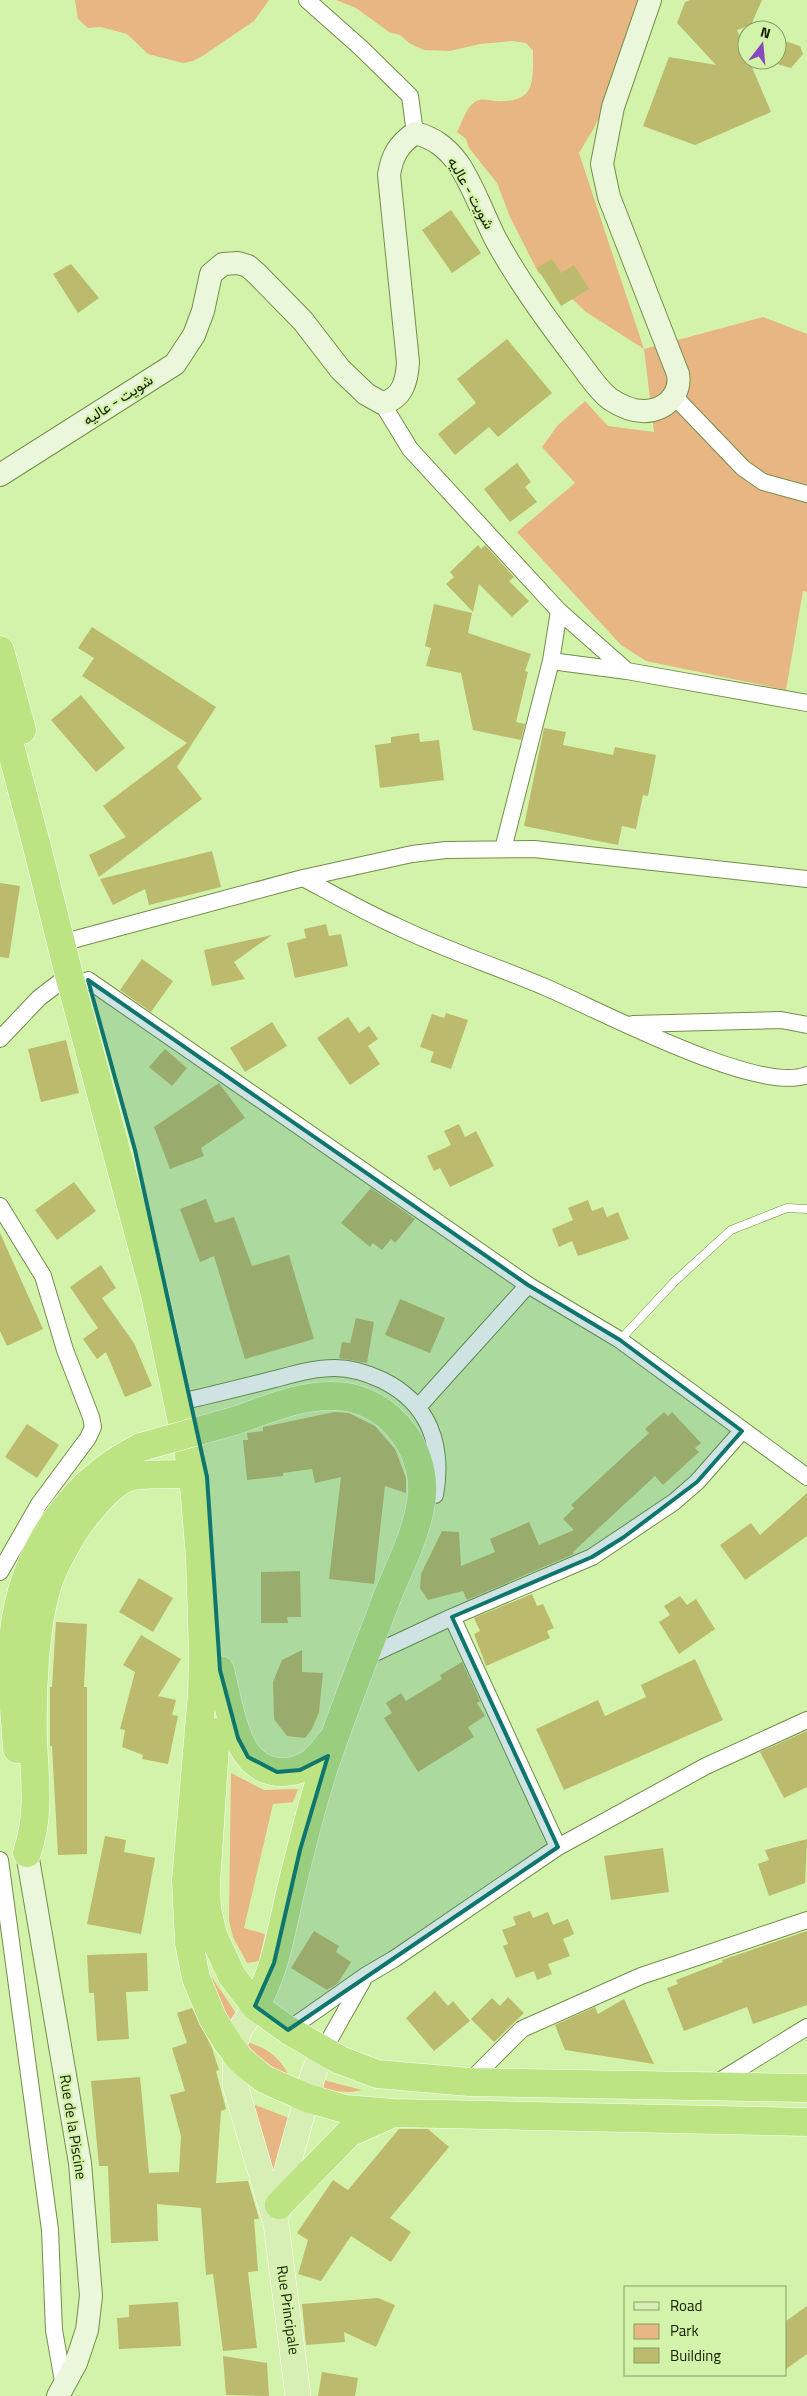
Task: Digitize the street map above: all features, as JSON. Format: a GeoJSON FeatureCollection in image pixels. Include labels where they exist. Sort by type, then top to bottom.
{"type":"FeatureCollection","features":[{"type":"Feature","properties":{"kind":"highway"},"geometry":{"type":"LineString","coordinates":[[0,650],[76,939],[78,978],[155,1295],[194,1474],[200,1558],[203,1654],[202,1694],[186,1880],[189,1943],[200,1991],[213,2019],[234,2051],[250,2069],[264,2079],[307,2098],[345,2108],[393,2113],[807,2122]]}},
{"type":"Feature","properties":{"kind":"highway"},"geometry":{"type":"LineString","coordinates":[[0,708],[36,843],[135,1150],[172,1303],[208,1478],[213,1523],[220,1670],[206,1883],[207,1909],[213,1935],[232,1976],[255,2006],[288,2030],[323,2051],[357,2068],[377,2074],[469,2082],[807,2088]]}},
{"type":"Feature","properties":{"kind":"highway"},"geometry":{"type":"LineString","coordinates":[[27,1853],[22,1824],[12,1674],[16,1615],[34,1556],[56,1519],[85,1485],[120,1458],[141,1448],[234,1421],[293,1401],[318,1396],[353,1398],[371,1406],[395,1422],[409,1440],[419,1460],[422,1494],[417,1520],[339,1725],[308,1820],[268,1985],[255,2006]]}},
{"type":"Feature","properties":{"kind":"highway"},"geometry":{"type":"LineString","coordinates":[[27,1853],[33,1834],[37,1809],[33,1740],[38,1624],[47,1585],[76,1526],[111,1488],[130,1477],[194,1474]]}},
{"type":"Feature","properties":{"kind":"highway"},"geometry":{"type":"LineString","coordinates":[[220,1670],[243,1750],[256,1763],[277,1772],[300,1770],[316,1760],[328,1745],[339,1725]]}},
{"type":"Feature","properties":{"kind":"highway"},"geometry":{"type":"LineString","coordinates":[[277,2214],[349,2133],[393,2113]]}},
{"type":"Feature","properties":{"kind":"main road"},"geometry":{"type":"LineString","coordinates":[[255,2006],[239,2032],[234,2051],[236,2093],[277,2214]]}},
{"type":"Feature","properties":{"kind":"main road"},"geometry":{"type":"LineString","coordinates":[[277,2214],[314,2072],[323,2051]]}},
{"type":"Feature","properties":{"kind":"main road","name":"Rue Principale"},"geometry":{"type":"LineString","coordinates":[[277,2214],[298,2396]]}},
{"type":"Feature","properties":{"kind":"street"},"geometry":{"type":"LineString","coordinates":[[307,0],[360,47],[410,96],[415,133],[402,142],[394,155],[389,175],[408,362],[407,380],[398,394],[389,402],[382,403],[410,449],[559,611],[626,672]]}},
{"type":"Feature","properties":{"kind":"street"},"geometry":{"type":"LineString","coordinates":[[650,0],[613,106],[602,164],[609,197],[678,374],[680,382],[674,396],[743,468],[764,482],[807,494]]}},
{"type":"Feature","properties":{"kind":"street","name":"شويت - عاليه"},"geometry":{"type":"LineString","coordinates":[[415,133],[432,138],[458,163],[496,240],[547,322],[600,390],[623,406],[642,412],[661,407],[674,396]]}},
{"type":"Feature","properties":{"kind":"street","name":"شويت - عاليه"},"geometry":{"type":"LineString","coordinates":[[0,475],[174,364],[194,335],[203,311],[211,274],[223,264],[238,263],[248,266],[303,321],[346,374],[366,394],[382,403]]}},
{"type":"Feature","properties":{"kind":"street"},"geometry":{"type":"LineString","coordinates":[[502,849],[550,661],[559,611]]}},
{"type":"Feature","properties":{"kind":"street"},"geometry":{"type":"LineString","coordinates":[[550,661],[807,703]]}},
{"type":"Feature","properties":{"kind":"street"},"geometry":{"type":"LineString","coordinates":[[76,939],[303,878],[412,854],[446,850],[534,849],[807,879]]}},
{"type":"Feature","properties":{"kind":"street"},"geometry":{"type":"LineString","coordinates":[[303,878],[394,926],[545,987],[680,1048],[749,1073],[784,1079],[807,1076]]}},
{"type":"Feature","properties":{"kind":"street"},"geometry":{"type":"LineString","coordinates":[[0,1039],[39,998],[78,978],[528,1285],[620,1340],[807,1478]]}},
{"type":"Feature","properties":{"kind":"street"},"geometry":{"type":"LineString","coordinates":[[628,1024],[781,1020],[807,1025]]}},
{"type":"Feature","properties":{"kind":"street"},"geometry":{"type":"LineString","coordinates":[[0,1206],[43,1276],[65,1350],[91,1417],[93,1428],[88,1438],[39,1504],[0,1572]]}},
{"type":"Feature","properties":{"kind":"street"},"geometry":{"type":"LineString","coordinates":[[419,1406],[528,1285]]}},
{"type":"Feature","properties":{"kind":"street"},"geometry":{"type":"LineString","coordinates":[[193,1399],[311,1371],[346,1368],[373,1376],[402,1392],[419,1406],[430,1427],[434,1442],[438,1476],[435,1494]]}},
{"type":"Feature","properties":{"kind":"street"},"geometry":{"type":"LineString","coordinates":[[364,1658],[452,1617],[592,1557],[674,1502],[697,1482],[742,1431]]}},
{"type":"Feature","properties":{"kind":"street"},"geometry":{"type":"LineString","coordinates":[[452,1617],[558,1847]]}},
{"type":"Feature","properties":{"kind":"street"},"geometry":{"type":"LineString","coordinates":[[288,2030],[558,1847],[706,1766],[807,1720]]}},
{"type":"Feature","properties":{"kind":"street","name":"Rue de la Piscine"},"geometry":{"type":"LineString","coordinates":[[27,1853],[80,2163],[92,2296],[87,2330],[76,2363],[61,2392]]}},
{"type":"Feature","properties":{"kind":"street"},"geometry":{"type":"LineString","coordinates":[[0,1860],[50,2230],[54,2330],[61,2392]]}},
{"type":"Feature","properties":{"kind":"street"},"geometry":{"type":"LineString","coordinates":[[469,2082],[522,2029],[641,1976],[807,1920]]}},
{"type":"Feature","properties":{"kind":"street"},"geometry":{"type":"LineString","coordinates":[[323,2051],[365,1976]]}},
{"type":"Feature","properties":{"kind":"street"},"geometry":{"type":"LineString","coordinates":[[712,2085],[807,2027]]}},
{"type":"Feature","properties":{"kind":"lane"},"geometry":{"type":"LineString","coordinates":[[620,1340],[674,1282],[731,1230],[787,1208],[807,1209]]}},
{"type":"Feature","properties":{"kind":"highlighted area"},"geometry":{"type":"Polygon","coordinates":[[[88,980],[528,1285],[620,1340],[742,1431],[697,1482],[624,1537],[592,1557],[452,1617],[558,1847],[288,2030],[255,2006],[274,1963],[300,1850],[328,1756],[300,1770],[277,1772],[248,1757],[238,1738],[220,1670],[207,1477],[135,1150],[88,980]]]}},
{"type":"Feature","properties":{"kind":"green space"},"geometry":{"type":"Polygon","coordinates":[[[75,0],[269,0],[254,21],[204,55],[193,61],[183,63],[148,54],[127,34],[101,27],[88,28],[78,19],[75,0]]]}},
{"type":"Feature","properties":{"kind":"green space"},"geometry":{"type":"Polygon","coordinates":[[[336,0],[654,0],[594,128],[579,153],[644,349],[586,312],[538,272],[510,217],[497,183],[469,148],[466,139],[457,132],[467,111],[477,101],[517,99],[529,90],[533,73],[533,51],[526,43],[512,41],[480,44],[450,51],[424,50],[409,43],[400,35],[389,32],[356,8],[336,0]]]}},
{"type":"Feature","properties":{"kind":"green space"},"geometry":{"type":"Polygon","coordinates":[[[763,317],[807,334],[807,592],[803,591],[786,690],[646,661],[621,645],[517,532],[575,483],[542,447],[558,425],[585,401],[608,426],[654,432],[644,349],[763,317]]]}},
{"type":"Feature","properties":{"kind":"green space"},"geometry":{"type":"Polygon","coordinates":[[[231,1773],[264,1790],[298,1789],[293,1802],[273,1804],[244,1928],[265,1934],[259,1961],[247,1963],[233,1937],[229,1921],[231,1773]]]}},
{"type":"Feature","properties":{"kind":"green space"},"geometry":{"type":"Polygon","coordinates":[[[200,1960],[238,2016],[225,2025],[200,1960]]]}},
{"type":"Feature","properties":{"kind":"green space"},"geometry":{"type":"Polygon","coordinates":[[[241,2041],[256,2045],[269,2052],[279,2061],[288,2074],[274,2071],[268,2067],[241,2041]]]}},
{"type":"Feature","properties":{"kind":"green space"},"geometry":{"type":"Polygon","coordinates":[[[320,2079],[362,2090],[351,2092],[319,2090],[320,2079]]]}},
{"type":"Feature","properties":{"kind":"green space"},"geometry":{"type":"Polygon","coordinates":[[[253,2104],[289,2118],[276,2181],[253,2104]]]}},
{"type":"Feature","properties":{"kind":"building"},"geometry":{"type":"Polygon","coordinates":[[[690,0],[762,0],[753,20],[737,20],[737,70],[753,70],[771,112],[695,145],[643,126],[669,57],[716,65],[677,23],[685,2],[690,0]]]}},
{"type":"Feature","properties":{"kind":"building"},"geometry":{"type":"Polygon","coordinates":[[[787,42],[800,46],[803,54],[791,68],[787,67],[787,42]]]}},
{"type":"Feature","properties":{"kind":"building"},"geometry":{"type":"Polygon","coordinates":[[[451,210],[481,253],[452,273],[422,230],[451,210]]]}},
{"type":"Feature","properties":{"kind":"building"},"geometry":{"type":"Polygon","coordinates":[[[552,259],[561,273],[574,265],[589,289],[561,306],[537,268],[552,259]]]}},
{"type":"Feature","properties":{"kind":"building"},"geometry":{"type":"Polygon","coordinates":[[[71,264],[99,298],[78,313],[53,274],[71,264]]]}},
{"type":"Feature","properties":{"kind":"building"},"geometry":{"type":"Polygon","coordinates":[[[507,339],[552,393],[498,437],[489,427],[455,455],[438,434],[476,403],[457,379],[507,339]]]}},
{"type":"Feature","properties":{"kind":"building"},"geometry":{"type":"Polygon","coordinates":[[[517,463],[531,482],[525,487],[537,502],[510,522],[484,489],[517,463]]]}},
{"type":"Feature","properties":{"kind":"building"},"geometry":{"type":"Polygon","coordinates":[[[478,545],[481,549],[485,545],[514,577],[509,581],[529,601],[512,617],[479,584],[473,612],[446,584],[454,577],[450,572],[478,545]]]}},
{"type":"Feature","properties":{"kind":"building"},"geometry":{"type":"Polygon","coordinates":[[[434,604],[472,613],[468,633],[531,654],[525,671],[528,672],[516,722],[525,724],[521,740],[473,730],[461,673],[426,666],[431,648],[425,646],[434,604]]]}},
{"type":"Feature","properties":{"kind":"building"},"geometry":{"type":"Polygon","coordinates":[[[92,627],[216,707],[177,767],[202,799],[99,877],[89,855],[126,837],[103,806],[187,743],[82,676],[94,658],[78,648],[92,627]]]}},
{"type":"Feature","properties":{"kind":"building"},"geometry":{"type":"Polygon","coordinates":[[[81,695],[125,748],[96,772],[51,720],[81,695]]]}},
{"type":"Feature","properties":{"kind":"building"},"geometry":{"type":"Polygon","coordinates":[[[544,728],[566,732],[563,745],[613,755],[615,747],[656,755],[648,796],[643,795],[636,829],[622,826],[618,845],[524,826],[544,728]]]}},
{"type":"Feature","properties":{"kind":"building"},"geometry":{"type":"Polygon","coordinates":[[[419,733],[420,742],[439,740],[444,780],[380,788],[375,745],[391,743],[391,737],[419,733]]]}},
{"type":"Feature","properties":{"kind":"building"},"geometry":{"type":"Polygon","coordinates":[[[212,851],[221,887],[149,905],[145,889],[113,905],[100,879],[212,851]]]}},
{"type":"Feature","properties":{"kind":"building"},"geometry":{"type":"Polygon","coordinates":[[[0,883],[20,886],[9,958],[0,957],[0,883]]]}},
{"type":"Feature","properties":{"kind":"building"},"geometry":{"type":"Polygon","coordinates":[[[326,924],[329,936],[341,934],[348,966],[295,978],[287,943],[306,938],[304,929],[326,924]]]}},
{"type":"Feature","properties":{"kind":"building"},"geometry":{"type":"Polygon","coordinates":[[[272,935],[234,962],[245,979],[212,986],[204,950],[272,935]]]}},
{"type":"Feature","properties":{"kind":"building"},"geometry":{"type":"Polygon","coordinates":[[[142,959],[173,981],[151,1012],[120,990],[142,959]]]}},
{"type":"Feature","properties":{"kind":"building"},"geometry":{"type":"Polygon","coordinates":[[[446,1013],[468,1020],[451,1069],[430,1062],[434,1052],[420,1047],[432,1014],[444,1018],[446,1013]]]}},
{"type":"Feature","properties":{"kind":"building"},"geometry":{"type":"Polygon","coordinates":[[[348,1017],[359,1033],[369,1026],[378,1039],[368,1046],[380,1064],[350,1085],[317,1038],[348,1017]]]}},
{"type":"Feature","properties":{"kind":"building"},"geometry":{"type":"Polygon","coordinates":[[[272,1022],[287,1046],[245,1072],[230,1048],[272,1022]]]}},
{"type":"Feature","properties":{"kind":"building"},"geometry":{"type":"Polygon","coordinates":[[[66,1040],[79,1093],[41,1102],[28,1049],[66,1040]]]}},
{"type":"Feature","properties":{"kind":"building"},"geometry":{"type":"Polygon","coordinates":[[[165,1049],[187,1068],[172,1086],[149,1067],[165,1049]]]}},
{"type":"Feature","properties":{"kind":"building"},"geometry":{"type":"Polygon","coordinates":[[[219,1083],[245,1118],[201,1148],[204,1156],[170,1169],[154,1127],[219,1083]]]}},
{"type":"Feature","properties":{"kind":"building"},"geometry":{"type":"Polygon","coordinates":[[[459,1124],[465,1137],[476,1131],[494,1166],[450,1187],[440,1168],[434,1171],[427,1156],[451,1145],[444,1131],[459,1124]]]}},
{"type":"Feature","properties":{"kind":"building"},"geometry":{"type":"Polygon","coordinates":[[[74,1182],[96,1211],[57,1240],[35,1210],[74,1182]]]}},
{"type":"Feature","properties":{"kind":"building"},"geometry":{"type":"Polygon","coordinates":[[[371,1188],[415,1219],[395,1243],[391,1239],[382,1250],[373,1243],[370,1247],[341,1223],[371,1188]]]}},
{"type":"Feature","properties":{"kind":"building"},"geometry":{"type":"Polygon","coordinates":[[[206,1199],[215,1223],[234,1217],[252,1266],[289,1255],[314,1339],[245,1359],[214,1256],[200,1262],[180,1209],[206,1199]]]}},
{"type":"Feature","properties":{"kind":"building"},"geometry":{"type":"Polygon","coordinates":[[[588,1200],[592,1211],[603,1207],[607,1217],[618,1212],[629,1239],[578,1256],[572,1241],[559,1247],[552,1229],[573,1220],[568,1208],[588,1200]]]}},
{"type":"Feature","properties":{"kind":"building"},"geometry":{"type":"Polygon","coordinates":[[[0,1233],[43,1329],[7,1346],[0,1331],[0,1233]]]}},
{"type":"Feature","properties":{"kind":"building"},"geometry":{"type":"Polygon","coordinates":[[[101,1265],[116,1288],[102,1298],[134,1343],[152,1386],[125,1397],[106,1352],[97,1359],[83,1339],[98,1328],[70,1287],[101,1265]]]}},
{"type":"Feature","properties":{"kind":"building"},"geometry":{"type":"Polygon","coordinates":[[[400,1299],[445,1318],[430,1353],[385,1335],[400,1299]]]}},
{"type":"Feature","properties":{"kind":"building"},"geometry":{"type":"Polygon","coordinates":[[[356,1318],[374,1322],[367,1363],[339,1358],[342,1342],[350,1343],[356,1318]]]}},
{"type":"Feature","properties":{"kind":"building"},"geometry":{"type":"Polygon","coordinates":[[[334,1412],[349,1413],[375,1426],[395,1449],[406,1478],[406,1493],[385,1486],[374,1584],[329,1579],[341,1477],[315,1483],[312,1469],[283,1473],[283,1476],[247,1480],[243,1440],[248,1440],[247,1433],[263,1431],[263,1427],[334,1412]]]}},
{"type":"Feature","properties":{"kind":"building"},"geometry":{"type":"Polygon","coordinates":[[[664,1412],[668,1416],[672,1412],[701,1443],[695,1448],[699,1452],[663,1485],[655,1476],[573,1552],[574,1554],[467,1600],[463,1591],[428,1600],[420,1588],[421,1574],[442,1531],[459,1532],[461,1566],[495,1552],[490,1539],[529,1522],[539,1545],[574,1530],[563,1519],[574,1508],[571,1505],[649,1433],[645,1429],[664,1412]]]}},
{"type":"Feature","properties":{"kind":"building"},"geometry":{"type":"Polygon","coordinates":[[[27,1424],[59,1445],[37,1478],[5,1457],[27,1424]]]}},
{"type":"Feature","properties":{"kind":"building"},"geometry":{"type":"Polygon","coordinates":[[[807,1493],[807,1536],[745,1580],[720,1545],[751,1523],[760,1535],[807,1493]]]}},
{"type":"Feature","properties":{"kind":"building"},"geometry":{"type":"Polygon","coordinates":[[[300,1571],[301,1617],[287,1617],[288,1623],[261,1623],[261,1572],[300,1571]]]}},
{"type":"Feature","properties":{"kind":"building"},"geometry":{"type":"Polygon","coordinates":[[[139,1578],[173,1598],[153,1632],[119,1612],[139,1578]]]}},
{"type":"Feature","properties":{"kind":"building"},"geometry":{"type":"Polygon","coordinates":[[[532,1594],[537,1606],[543,1604],[554,1628],[547,1631],[550,1638],[486,1666],[474,1634],[480,1631],[474,1618],[532,1594]]]}},
{"type":"Feature","properties":{"kind":"building"},"geometry":{"type":"Polygon","coordinates":[[[680,1596],[687,1605],[696,1599],[715,1629],[679,1654],[659,1622],[670,1615],[664,1606],[680,1596]]]}},
{"type":"Feature","properties":{"kind":"building"},"geometry":{"type":"Polygon","coordinates":[[[56,1622],[87,1624],[84,1687],[87,1687],[87,1854],[58,1855],[52,1746],[50,1746],[50,1687],[52,1687],[56,1622]]]}},
{"type":"Feature","properties":{"kind":"building"},"geometry":{"type":"Polygon","coordinates":[[[141,1635],[181,1659],[158,1696],[176,1700],[172,1715],[178,1716],[168,1764],[142,1759],[143,1755],[122,1747],[125,1730],[120,1729],[135,1672],[123,1665],[141,1635]]]}},
{"type":"Feature","properties":{"kind":"building"},"geometry":{"type":"Polygon","coordinates":[[[302,1650],[302,1672],[323,1673],[319,1712],[312,1729],[305,1738],[287,1736],[274,1719],[273,1682],[282,1660],[302,1650]]]}},
{"type":"Feature","properties":{"kind":"building"},"geometry":{"type":"Polygon","coordinates":[[[695,1659],[723,1720],[564,1790],[536,1729],[598,1700],[605,1716],[646,1697],[641,1685],[695,1659]]]}},
{"type":"Feature","properties":{"kind":"building"},"geometry":{"type":"Polygon","coordinates":[[[462,1662],[480,1701],[477,1703],[485,1716],[468,1727],[474,1737],[418,1772],[384,1718],[392,1713],[386,1703],[401,1693],[406,1701],[442,1679],[440,1675],[462,1662]]]}},
{"type":"Feature","properties":{"kind":"building"},"geometry":{"type":"Polygon","coordinates":[[[807,1731],[807,1787],[784,1798],[760,1752],[807,1731]]]}},
{"type":"Feature","properties":{"kind":"building"},"geometry":{"type":"Polygon","coordinates":[[[105,1836],[126,1840],[124,1852],[155,1858],[141,1934],[87,1924],[105,1836]]]}},
{"type":"Feature","properties":{"kind":"building"},"geometry":{"type":"Polygon","coordinates":[[[807,1839],[805,1883],[769,1896],[758,1864],[769,1860],[765,1850],[807,1839]]]}},
{"type":"Feature","properties":{"kind":"building"},"geometry":{"type":"Polygon","coordinates":[[[663,1848],[669,1892],[611,1900],[604,1856],[663,1848]]]}},
{"type":"Feature","properties":{"kind":"building"},"geometry":{"type":"Polygon","coordinates":[[[530,1911],[533,1918],[548,1912],[553,1925],[568,1919],[574,1934],[563,1939],[570,1956],[548,1964],[552,1974],[537,1980],[534,1971],[516,1978],[503,1946],[508,1944],[502,1930],[516,1925],[513,1917],[530,1911]]]}},
{"type":"Feature","properties":{"kind":"building"},"geometry":{"type":"Polygon","coordinates":[[[314,1931],[339,1946],[336,1952],[351,1962],[338,1983],[327,1990],[291,1968],[314,1931]]]}},
{"type":"Feature","properties":{"kind":"building"},"geometry":{"type":"Polygon","coordinates":[[[807,1931],[807,2005],[753,2024],[747,2007],[684,2031],[667,1988],[678,1984],[676,1980],[723,1962],[722,1960],[807,1931]]]}},
{"type":"Feature","properties":{"kind":"building"},"geometry":{"type":"Polygon","coordinates":[[[147,1953],[148,1991],[126,1992],[129,2039],[97,2041],[94,1993],[89,1993],[87,1955],[147,1953]]]}},
{"type":"Feature","properties":{"kind":"building"},"geometry":{"type":"Polygon","coordinates":[[[435,1991],[448,2006],[453,2001],[470,2021],[434,2051],[406,2018],[435,1991]]]}},
{"type":"Feature","properties":{"kind":"building"},"geometry":{"type":"Polygon","coordinates":[[[508,1997],[524,2013],[494,2042],[471,2019],[492,1998],[500,2006],[508,1997]]]}},
{"type":"Feature","properties":{"kind":"building"},"geometry":{"type":"Polygon","coordinates":[[[624,1999],[654,2064],[565,2050],[555,2025],[595,2007],[598,2014],[624,1999]]]}},
{"type":"Feature","properties":{"kind":"building"},"geometry":{"type":"Polygon","coordinates":[[[192,2008],[212,2048],[219,2070],[216,2071],[226,2109],[221,2111],[216,2183],[248,2181],[259,2219],[254,2219],[258,2271],[248,2272],[257,2348],[223,2351],[213,2274],[206,2275],[201,2208],[157,2204],[158,2241],[111,2243],[108,2166],[99,2166],[91,2081],[140,2077],[149,2173],[179,2172],[181,2136],[170,2095],[185,2091],[172,2048],[187,2043],[177,2013],[192,2008]]]}},
{"type":"Feature","properties":{"kind":"building"},"geometry":{"type":"Polygon","coordinates":[[[399,2129],[428,2129],[449,2147],[390,2218],[411,2232],[391,2262],[351,2236],[321,2281],[298,2274],[308,2240],[297,2233],[333,2180],[348,2190],[399,2129]]]}},
{"type":"Feature","properties":{"kind":"building"},"geometry":{"type":"Polygon","coordinates":[[[378,2298],[395,2305],[376,2347],[344,2332],[345,2342],[306,2345],[302,2304],[378,2298]]]}},
{"type":"Feature","properties":{"kind":"building"},"geometry":{"type":"Polygon","coordinates":[[[178,2302],[181,2346],[119,2349],[117,2318],[129,2317],[129,2305],[178,2302]]]}},
{"type":"Feature","properties":{"kind":"building"},"geometry":{"type":"Polygon","coordinates":[[[807,2306],[807,2354],[787,2368],[787,2320],[807,2306]]]}},
{"type":"Feature","properties":{"kind":"building"},"geometry":{"type":"Polygon","coordinates":[[[223,2356],[267,2363],[269,2396],[226,2395],[223,2356]]]}},
{"type":"Feature","properties":{"kind":"building"},"geometry":{"type":"Polygon","coordinates":[[[322,2372],[358,2378],[355,2396],[318,2396],[322,2372]]]}}]}
